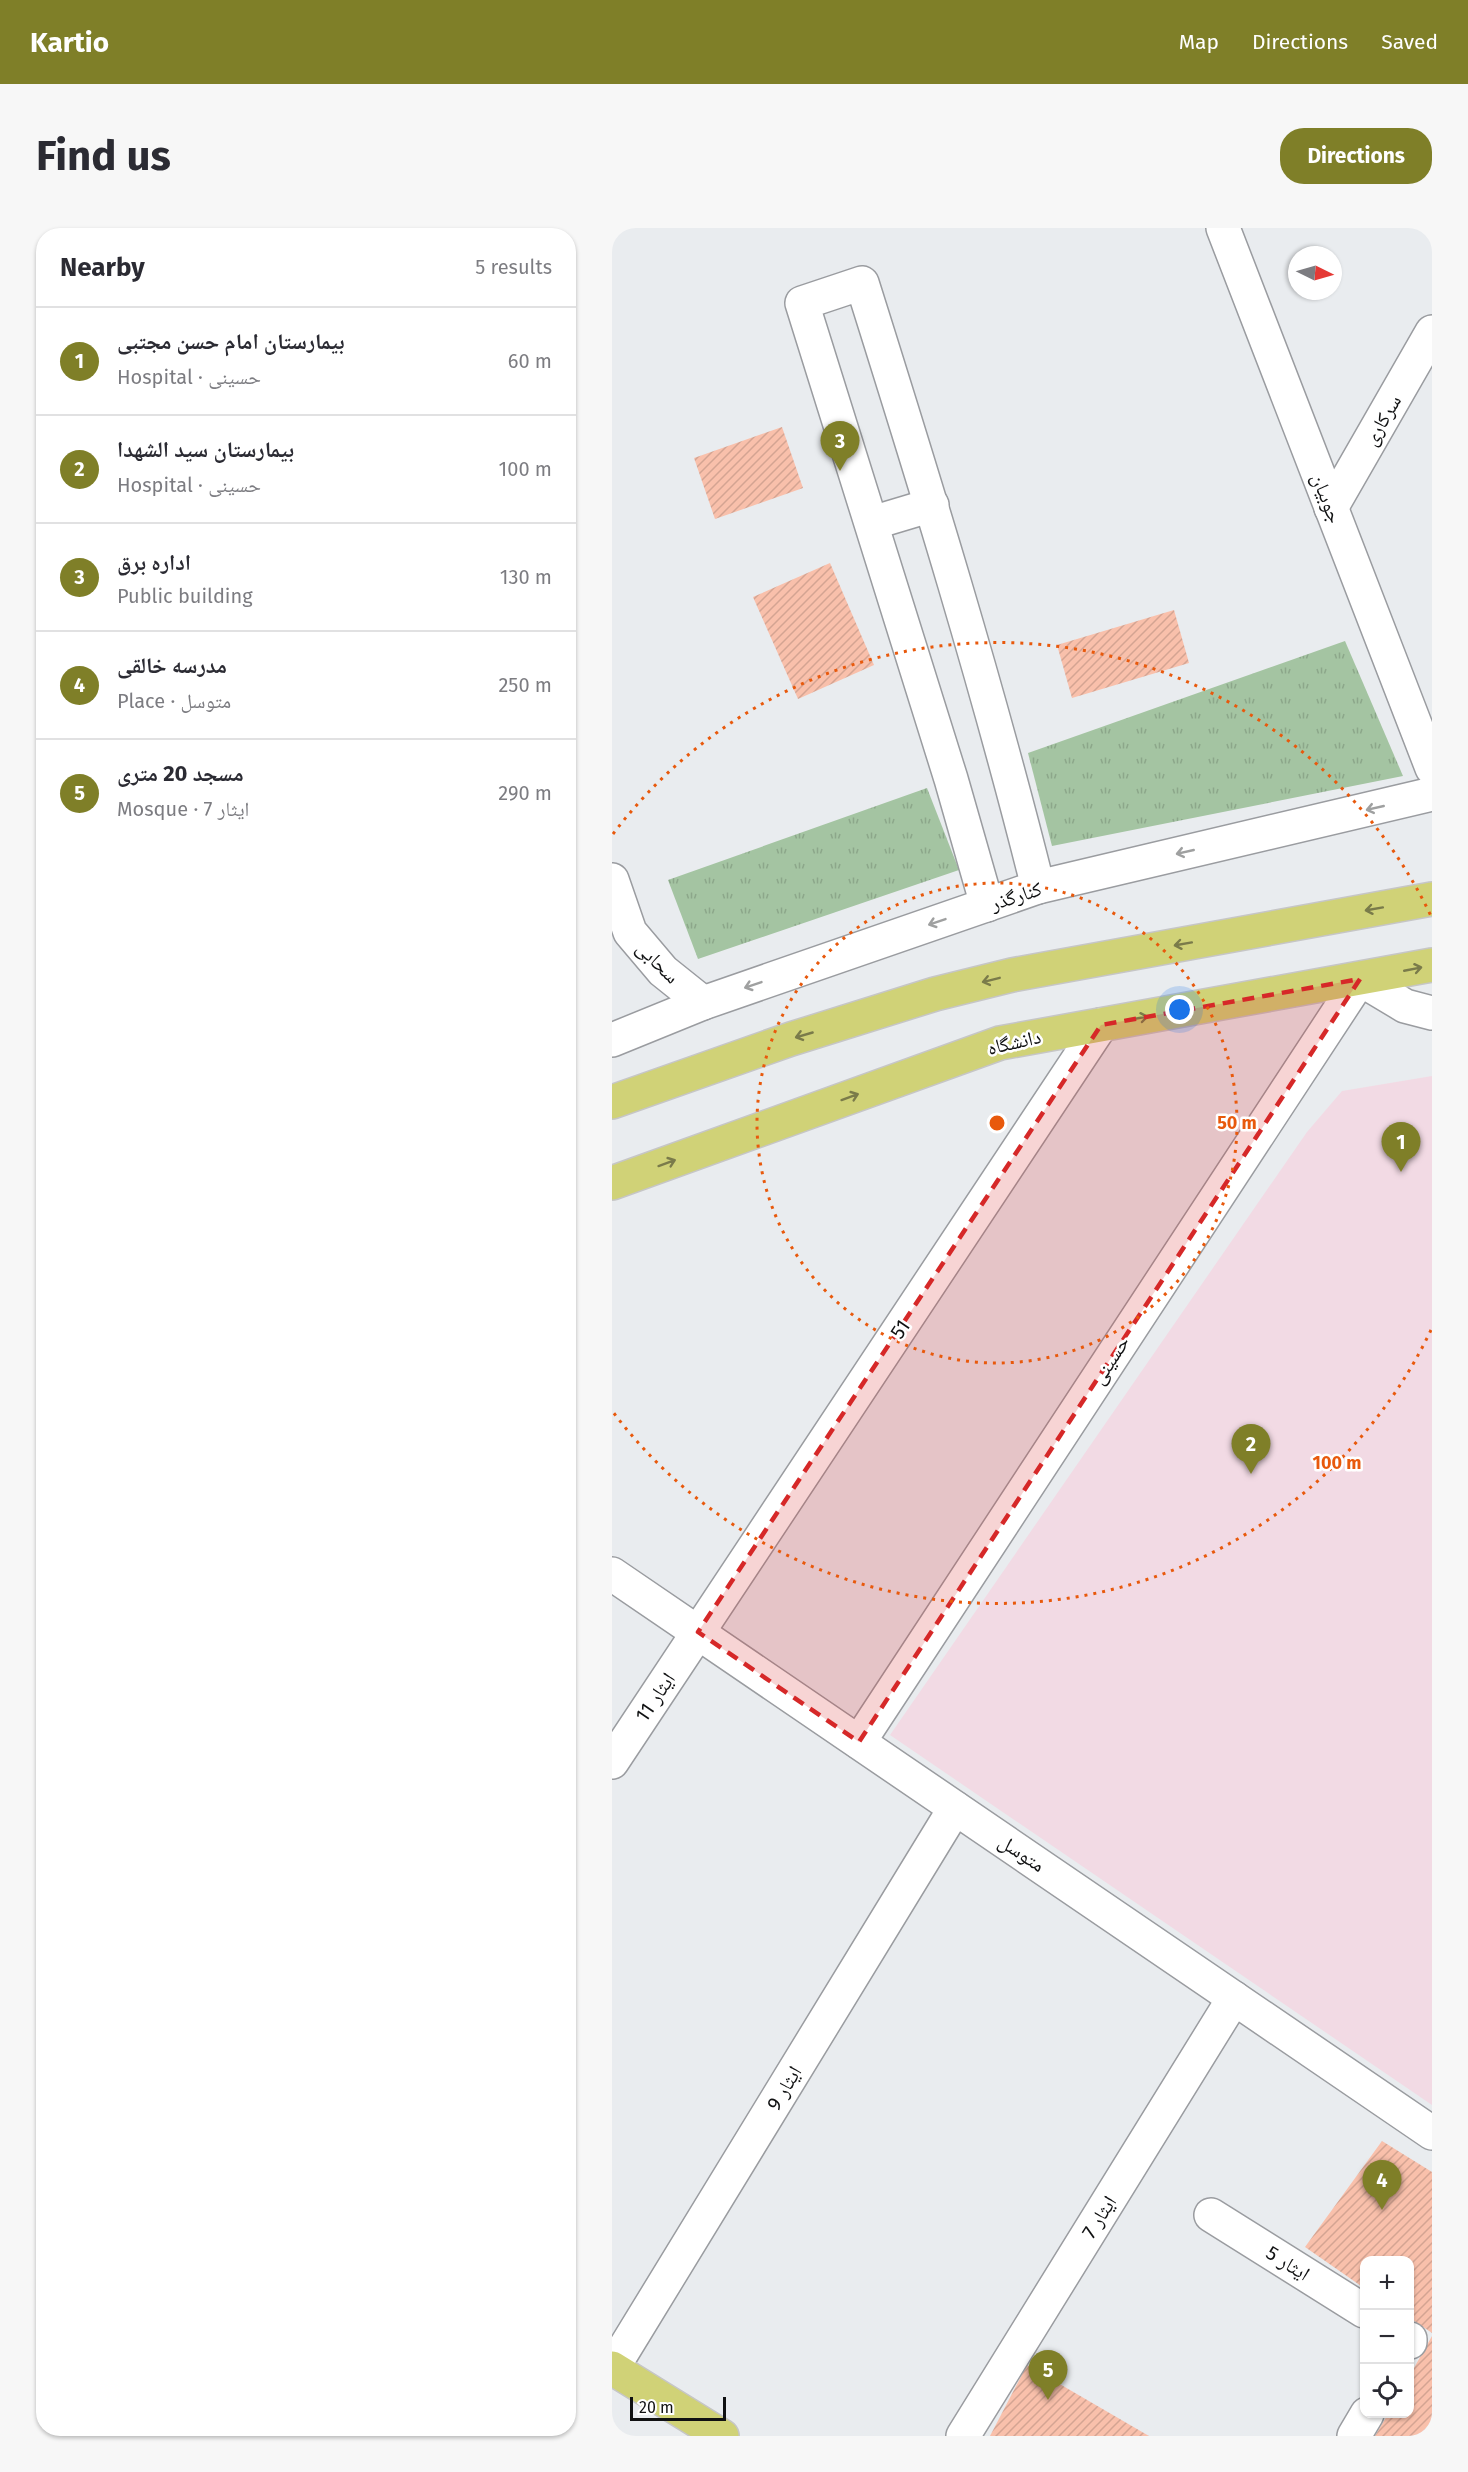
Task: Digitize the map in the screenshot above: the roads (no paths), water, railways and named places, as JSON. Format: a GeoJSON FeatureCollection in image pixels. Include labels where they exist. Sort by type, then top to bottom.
{"type":"FeatureCollection","features":[{"type":"Feature","properties":{"kind":"main road"},"geometry":{"type":"LineString","coordinates":[[612,1102],[791,1039],[936,994],[1001,977],[1432,899]]}},
{"type":"Feature","properties":{"kind":"main road","name":"دانشگاه"},"geometry":{"type":"LineString","coordinates":[[612,1183],[1000,1043],[1432,965]]}},
{"type":"Feature","properties":{"kind":"main road"},"geometry":{"type":"LineString","coordinates":[[612,2368],[722,2436]]}},
{"type":"Feature","properties":{"kind":"street","name":"جوبیان"},"geometry":{"type":"LineString","coordinates":[[1223,228],[1432,768]]}},
{"type":"Feature","properties":{"kind":"street"},"geometry":{"type":"LineString","coordinates":[[987,905],[951,779],[802,303],[833,291],[862,283],[932,505],[1007,760],[1038,887]]}},
{"type":"Feature","properties":{"kind":"street","name":"سرکاری"},"geometry":{"type":"LineString","coordinates":[[1331,508],[1432,332]]}},
{"type":"Feature","properties":{"kind":"street"},"geometry":{"type":"LineString","coordinates":[[872,523],[932,505]]}},
{"type":"Feature","properties":{"kind":"street","name":"کنارگذر"},"geometry":{"type":"LineString","coordinates":[[612,1040],[703,1003],[1038,887],[1432,794]]}},
{"type":"Feature","properties":{"kind":"street","name":"سحابی"},"geometry":{"type":"LineString","coordinates":[[612,880],[630,933],[663,971],[703,1003]]}},
{"type":"Feature","properties":{"kind":"street"},"geometry":{"type":"LineString","coordinates":[[1360,979],[1405,1006],[1432,1013]]}},
{"type":"Feature","properties":{"kind":"street","name":"حسینی"},"geometry":{"type":"LineString","coordinates":[[859,1742],[1360,979]]}},
{"type":"Feature","properties":{"kind":"street","name":"51"},"geometry":{"type":"LineString","coordinates":[[698,1632],[1101,1024]]}},
{"type":"Feature","properties":{"kind":"street","name":"متوسل"},"geometry":{"type":"LineString","coordinates":[[612,1574],[1432,2133]]}},
{"type":"Feature","properties":{"kind":"street","name":"ایثار 11"},"geometry":{"type":"LineString","coordinates":[[612,1762],[698,1632]]}},
{"type":"Feature","properties":{"kind":"street","name":"ایثار 9"},"geometry":{"type":"LineString","coordinates":[[612,2368],[955,1808]]}},
{"type":"Feature","properties":{"kind":"street","name":"ایثار 7"},"geometry":{"type":"LineString","coordinates":[[963,2436],[1234,1998]]}},
{"type":"Feature","properties":{"kind":"street","name":"ایثار 5"},"geometry":{"type":"LineString","coordinates":[[1211,2215],[1363,2310]]}},
{"type":"Feature","properties":{"kind":"street"},"geometry":{"type":"LineString","coordinates":[[1354,2436],[1365,2418]]}},
{"type":"Feature","properties":{"kind":"place","name":"اداره برق"},"geometry":{"type":"Point","coordinates":[840,471]}},
{"type":"Feature","properties":{"kind":"place","name":"بیمارستان امام حسن مجتبی"},"geometry":{"type":"Point","coordinates":[1401,1172]}},
{"type":"Feature","properties":{"kind":"place","name":"بیمارستان سید الشهدا"},"geometry":{"type":"Point","coordinates":[1251,1474]}},
{"type":"Feature","properties":{"kind":"place","name":"مدرسه خالقی"},"geometry":{"type":"Point","coordinates":[1382,2210]}},
{"type":"Feature","properties":{"kind":"place","name":"مسجد 20 متری"},"geometry":{"type":"Point","coordinates":[1048,2400]}}]}
